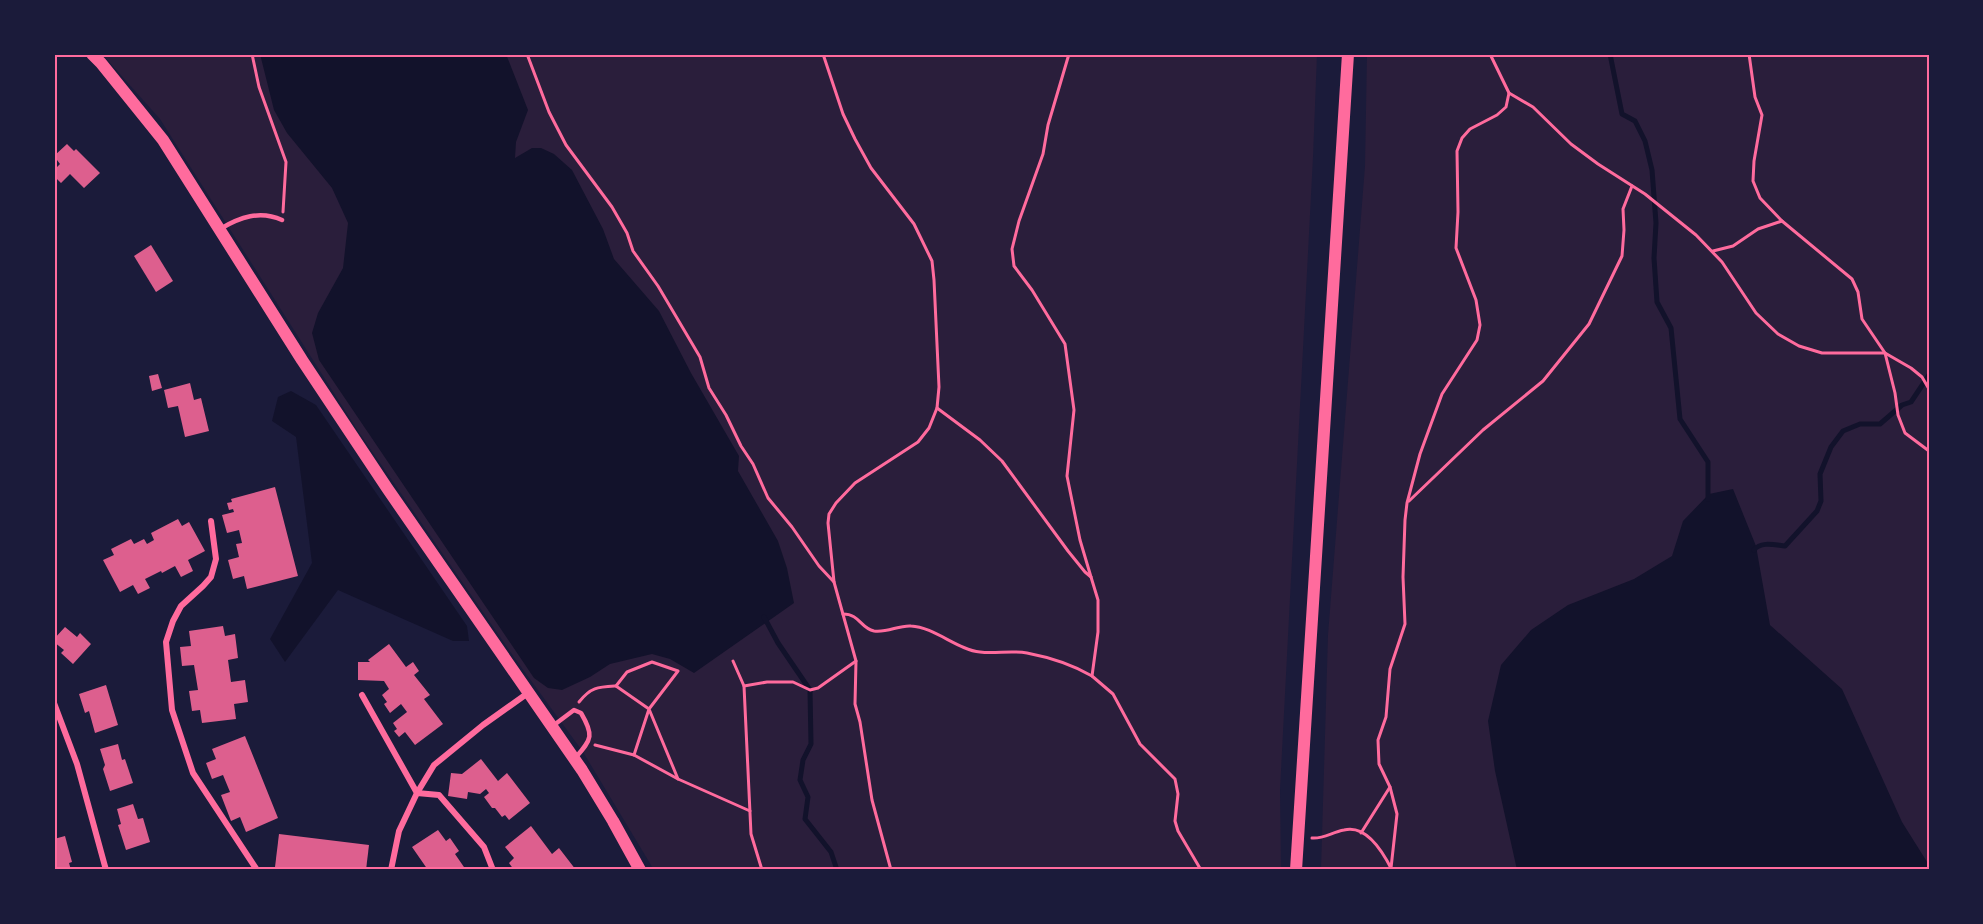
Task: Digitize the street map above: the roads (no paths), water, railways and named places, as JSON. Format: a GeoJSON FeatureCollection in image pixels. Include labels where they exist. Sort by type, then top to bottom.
{"type":"FeatureCollection","features":[{"type":"Feature","properties":{"kind":"main road"},"geometry":{"type":"LineString","coordinates":[[92,54],[163,140],[302,360],[574,759],[613,821],[640,870]]}},
{"type":"Feature","properties":{"kind":"main road"},"geometry":{"type":"LineString","coordinates":[[1296,870],[1348,54]]}},
{"type":"Feature","properties":{"kind":"street"},"geometry":{"type":"LineString","coordinates":[[211,521],[216,559],[211,577],[181,606],[166,642],[172,710],[193,773],[257,870]]}},
{"type":"Feature","properties":{"kind":"street"},"geometry":{"type":"LineString","coordinates":[[391,870],[399,831],[417,793],[434,765],[483,725],[528,693]]}},
{"type":"Feature","properties":{"kind":"street"},"geometry":{"type":"LineString","coordinates":[[362,695],[417,793]]}},
{"type":"Feature","properties":{"kind":"street"},"geometry":{"type":"LineString","coordinates":[[54,703],[77,764],[106,870]]}},
{"type":"Feature","properties":{"kind":"street"},"geometry":{"type":"LineString","coordinates":[[417,793],[439,795],[484,848],[493,870]]}},
{"type":"Feature","properties":{"kind":"lane"},"geometry":{"type":"LineString","coordinates":[[219,230],[237,219],[249,217],[272,216],[282,220]]}},
{"type":"Feature","properties":{"kind":"lane"},"geometry":{"type":"LineString","coordinates":[[551,727],[574,710],[581,713],[591,729],[588,743],[574,759]]}},
{"type":"Feature","properties":{"kind":"waterway"},"geometry":{"type":"LineString","coordinates":[[1610,54],[1622,114],[1635,121],[1645,141],[1652,170],[1656,223],[1654,258],[1657,302],[1671,328],[1680,419],[1708,462],[1708,499]]}},
{"type":"Feature","properties":{"kind":"waterway"},"geometry":{"type":"LineString","coordinates":[[1754,550],[1760,545],[1785,546],[1817,511],[1821,501],[1820,474],[1831,447],[1843,431],[1860,424],[1880,424],[1902,405],[1911,402],[1929,375]]}},
{"type":"Feature","properties":{"kind":"waterway"},"geometry":{"type":"LineString","coordinates":[[764,617],[778,643],[810,690],[811,744],[803,760],[800,780],[808,797],[805,819],[831,852],[837,870]]}}]}
